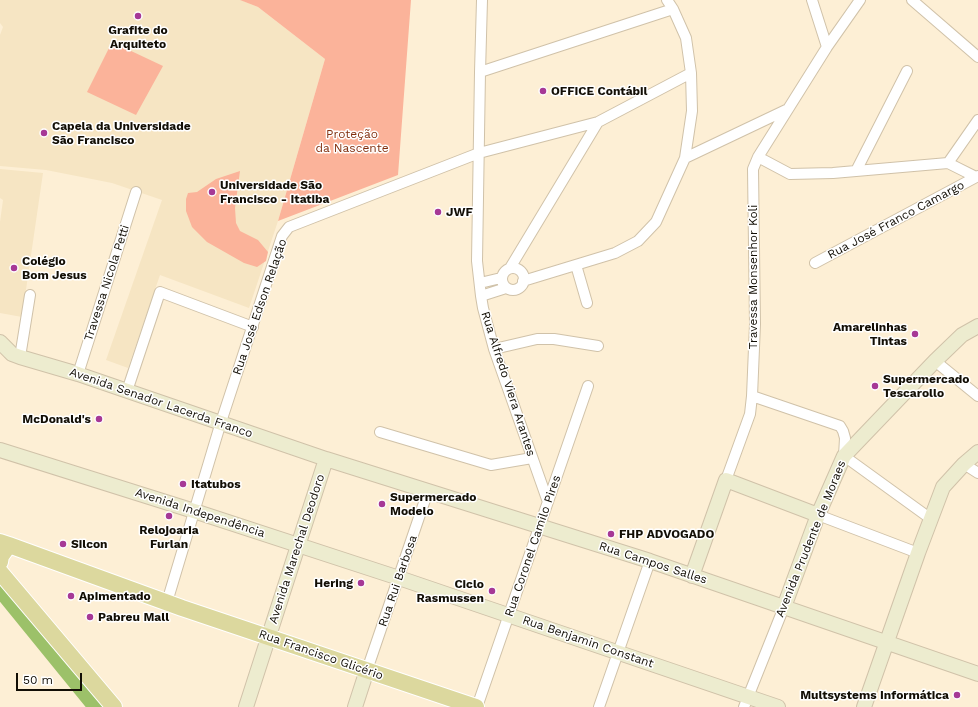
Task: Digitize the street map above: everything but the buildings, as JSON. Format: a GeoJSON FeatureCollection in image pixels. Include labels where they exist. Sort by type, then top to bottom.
{"type":"FeatureCollection","features":[{"type":"Feature","properties":{"kind":"main road","name":"Avenida Prudente de Moraes"},"geometry":{"type":"LineString","coordinates":[[784,607],[818,514],[844,456],[935,361],[962,335],[978,326]]}},
{"type":"Feature","properties":{"kind":"main road","name":"Avenida Senador Lacerda Franco"},"geometry":{"type":"LineString","coordinates":[[0,342],[12,354],[20,357],[78,374],[326,459]]}},
{"type":"Feature","properties":{"kind":"main road","name":"Avenida Independência"},"geometry":{"type":"LineString","coordinates":[[0,450],[399,578]]}},
{"type":"Feature","properties":{"kind":"main road"},"geometry":{"type":"LineString","coordinates":[[864,707],[918,553],[943,487],[964,464],[978,452]]}},
{"type":"Feature","properties":{"kind":"main road","name":"Rua Campos Salles"},"geometry":{"type":"LineString","coordinates":[[326,459],[650,561],[978,674]]}},
{"type":"Feature","properties":{"kind":"main road","name":"Avenida Marechal Deodoro"},"geometry":{"type":"LineString","coordinates":[[246,707],[326,459]]}},
{"type":"Feature","properties":{"kind":"main road"},"geometry":{"type":"LineString","coordinates":[[726,480],[818,514]]}},
{"type":"Feature","properties":{"kind":"main road","name":"Travessa Monsenhor Koli"},"geometry":{"type":"LineString","coordinates":[[692,576],[726,480]]}},
{"type":"Feature","properties":{"kind":"main road"},"geometry":{"type":"LineString","coordinates":[[0,562],[5,544]]}},
{"type":"Feature","properties":{"kind":"main road","name":"Rua Francisco Glicério"},"geometry":{"type":"LineString","coordinates":[[5,544],[166,602],[476,707]]}},
{"type":"Feature","properties":{"kind":"main road"},"geometry":{"type":"LineString","coordinates":[[0,572],[114,707]]}},
{"type":"Feature","properties":{"kind":"main road","name":"Rua Benjamin Constant"},"geometry":{"type":"LineString","coordinates":[[399,578],[618,652],[746,702],[778,707]]}},
{"type":"Feature","properties":{"kind":"main road"},"geometry":{"type":"LineString","coordinates":[[355,707],[367,670]]}},
{"type":"Feature","properties":{"kind":"street","name":"Rua Alfredo Viera Arantes"},"geometry":{"type":"LineString","coordinates":[[482,0],[477,261],[481,296],[494,349],[548,502]]}},
{"type":"Feature","properties":{"kind":"street"},"geometry":{"type":"LineString","coordinates":[[523,281],[615,253],[638,241],[656,222],[685,158],[692,111],[691,73],[686,38],[673,9],[667,0]]}},
{"type":"Feature","properties":{"kind":"street"},"geometry":{"type":"LineString","coordinates":[[812,0],[827,47]]}},
{"type":"Feature","properties":{"kind":"street","name":"Travessa Monsenhor Koli"},"geometry":{"type":"LineString","coordinates":[[726,480],[750,414],[752,396],[755,324],[753,169],[758,157],[787,110],[827,47],[860,0]]}},
{"type":"Feature","properties":{"kind":"street"},"geometry":{"type":"LineString","coordinates":[[912,0],[978,57]]}},
{"type":"Feature","properties":{"kind":"street"},"geometry":{"type":"LineString","coordinates":[[480,72],[673,9]]}},
{"type":"Feature","properties":{"kind":"street"},"geometry":{"type":"LineString","coordinates":[[856,171],[908,71]]}},
{"type":"Feature","properties":{"kind":"street","name":"Rua José Edson Relação"},"geometry":{"type":"LineString","coordinates":[[166,602],[221,422],[282,236],[289,227],[479,153],[598,122],[691,73]]}},
{"type":"Feature","properties":{"kind":"street"},"geometry":{"type":"LineString","coordinates":[[685,158],[787,110]]}},
{"type":"Feature","properties":{"kind":"street"},"geometry":{"type":"LineString","coordinates":[[948,163],[978,120]]}},
{"type":"Feature","properties":{"kind":"street"},"geometry":{"type":"LineString","coordinates":[[510,268],[520,271],[524,278],[522,285],[516,289],[509,289],[504,283],[504,272],[510,268],[598,122]]}},
{"type":"Feature","properties":{"kind":"street"},"geometry":{"type":"LineString","coordinates":[[758,157],[790,174],[856,171],[948,163],[977,176]]}},
{"type":"Feature","properties":{"kind":"street","name":"Rua José Franco Camargo"},"geometry":{"type":"LineString","coordinates":[[816,263],[977,176]]}},
{"type":"Feature","properties":{"kind":"street","name":"Travessa Nicola Petti"},"geometry":{"type":"LineString","coordinates":[[78,374],[136,192]]}},
{"type":"Feature","properties":{"kind":"street"},"geometry":{"type":"LineString","coordinates":[[576,265],[588,303]]}},
{"type":"Feature","properties":{"kind":"street"},"geometry":{"type":"LineString","coordinates":[[480,283],[504,283]]}},
{"type":"Feature","properties":{"kind":"street"},"geometry":{"type":"LineString","coordinates":[[481,296],[504,283]]}},
{"type":"Feature","properties":{"kind":"street"},"geometry":{"type":"LineString","coordinates":[[127,391],[160,292],[253,326]]}},
{"type":"Feature","properties":{"kind":"street"},"geometry":{"type":"LineString","coordinates":[[20,357],[30,295]]}},
{"type":"Feature","properties":{"kind":"street"},"geometry":{"type":"LineString","coordinates":[[494,349],[537,339],[554,339],[598,346]]}},
{"type":"Feature","properties":{"kind":"street"},"geometry":{"type":"LineString","coordinates":[[935,361],[978,396]]}},
{"type":"Feature","properties":{"kind":"street","name":"Rua Coronel Camilo Pires"},"geometry":{"type":"LineString","coordinates":[[476,707],[588,386]]}},
{"type":"Feature","properties":{"kind":"street"},"geometry":{"type":"LineString","coordinates":[[752,396],[840,426],[844,431],[845,438],[844,456],[931,519]]}},
{"type":"Feature","properties":{"kind":"street"},"geometry":{"type":"LineString","coordinates":[[380,432],[491,465],[532,458]]}},
{"type":"Feature","properties":{"kind":"street"},"geometry":{"type":"LineString","coordinates":[[964,464],[978,473]]}},
{"type":"Feature","properties":{"kind":"street","name":"Rua Rui Barbosa"},"geometry":{"type":"LineString","coordinates":[[367,670],[428,491]]}},
{"type":"Feature","properties":{"kind":"street"},"geometry":{"type":"LineString","coordinates":[[818,514],[918,553]]}},
{"type":"Feature","properties":{"kind":"street"},"geometry":{"type":"LineString","coordinates":[[600,707],[650,561]]}},
{"type":"Feature","properties":{"kind":"street","name":"Avenida Prudente de Moraes"},"geometry":{"type":"LineString","coordinates":[[746,702],[784,607]]}},
{"type":"Feature","properties":{"kind":"shaded area","name":"Universidade São Francisco - Itatiba"},"geometry":{"type":"Polygon","coordinates":[[[0,0],[241,0],[258,7],[325,59],[278,221],[249,308],[160,275],[128,368],[106,360],[162,200],[112,183],[46,170],[0,166],[0,35],[3,27],[0,23],[0,0]]]}},
{"type":"Feature","properties":{"kind":"shaded area","name":"Colégio Bom Jesus"},"geometry":{"type":"Polygon","coordinates":[[[0,169],[43,173],[22,317],[0,313],[0,222],[3,200],[0,198],[0,169]]]}},
{"type":"Feature","properties":{"kind":"green space","name":"Proteção da Nascente"},"geometry":{"type":"Polygon","coordinates":[[[240,0],[411,0],[398,175],[278,221],[325,59],[258,7],[240,0]]]}},
{"type":"Feature","properties":{"kind":"green space"},"geometry":{"type":"Polygon","coordinates":[[[112,42],[163,66],[136,115],[87,92],[112,42]]]}},
{"type":"Feature","properties":{"kind":"green space"},"geometry":{"type":"Polygon","coordinates":[[[240,171],[235,208],[236,223],[240,231],[258,240],[268,252],[266,261],[257,267],[244,263],[207,242],[192,227],[186,211],[186,199],[188,193],[197,192],[216,179],[240,171]]]}},
{"type":"Feature","properties":{"kind":"waterway"},"geometry":{"type":"LineString","coordinates":[[0,589],[96,707]]}},
{"type":"Feature","properties":{"kind":"place","name":"Grafite do Arquiteto"},"geometry":{"type":"Point","coordinates":[138,16]}},
{"type":"Feature","properties":{"kind":"place","name":"OFFICE Contábil"},"geometry":{"type":"Point","coordinates":[543,91]}},
{"type":"Feature","properties":{"kind":"place","name":"Capela da Universidade São Francisco"},"geometry":{"type":"Point","coordinates":[44,133]}},
{"type":"Feature","properties":{"kind":"place","name":"Universidade São Francisco - Itatiba"},"geometry":{"type":"Point","coordinates":[212,192]}},
{"type":"Feature","properties":{"kind":"place","name":"JWF"},"geometry":{"type":"Point","coordinates":[438,212]}},
{"type":"Feature","properties":{"kind":"place","name":"Colégio Bom Jesus"},"geometry":{"type":"Point","coordinates":[14,268]}},
{"type":"Feature","properties":{"kind":"place","name":"Amarelinhas Tintas"},"geometry":{"type":"Point","coordinates":[915,334]}},
{"type":"Feature","properties":{"kind":"place","name":"Supermercado Tescarollo"},"geometry":{"type":"Point","coordinates":[875,386]}},
{"type":"Feature","properties":{"kind":"place","name":"McDonald's"},"geometry":{"type":"Point","coordinates":[99,419]}},
{"type":"Feature","properties":{"kind":"place","name":"Itatubos"},"geometry":{"type":"Point","coordinates":[183,484]}},
{"type":"Feature","properties":{"kind":"place","name":"Supermercado Modelo"},"geometry":{"type":"Point","coordinates":[382,504]}},
{"type":"Feature","properties":{"kind":"place","name":"Relojoaria Furlan"},"geometry":{"type":"Point","coordinates":[169,516]}},
{"type":"Feature","properties":{"kind":"place","name":"FHP ADVOGADO"},"geometry":{"type":"Point","coordinates":[611,534]}},
{"type":"Feature","properties":{"kind":"place","name":"Silcon"},"geometry":{"type":"Point","coordinates":[63,544]}},
{"type":"Feature","properties":{"kind":"place","name":"Hering"},"geometry":{"type":"Point","coordinates":[361,583]}},
{"type":"Feature","properties":{"kind":"place","name":"Ciclo Rasmussen"},"geometry":{"type":"Point","coordinates":[492,591]}},
{"type":"Feature","properties":{"kind":"place","name":"Apimentado"},"geometry":{"type":"Point","coordinates":[71,596]}},
{"type":"Feature","properties":{"kind":"place","name":"Pabreu Mall"},"geometry":{"type":"Point","coordinates":[90,617]}},
{"type":"Feature","properties":{"kind":"place","name":"Multsystems Informática"},"geometry":{"type":"Point","coordinates":[957,695]}}]}
